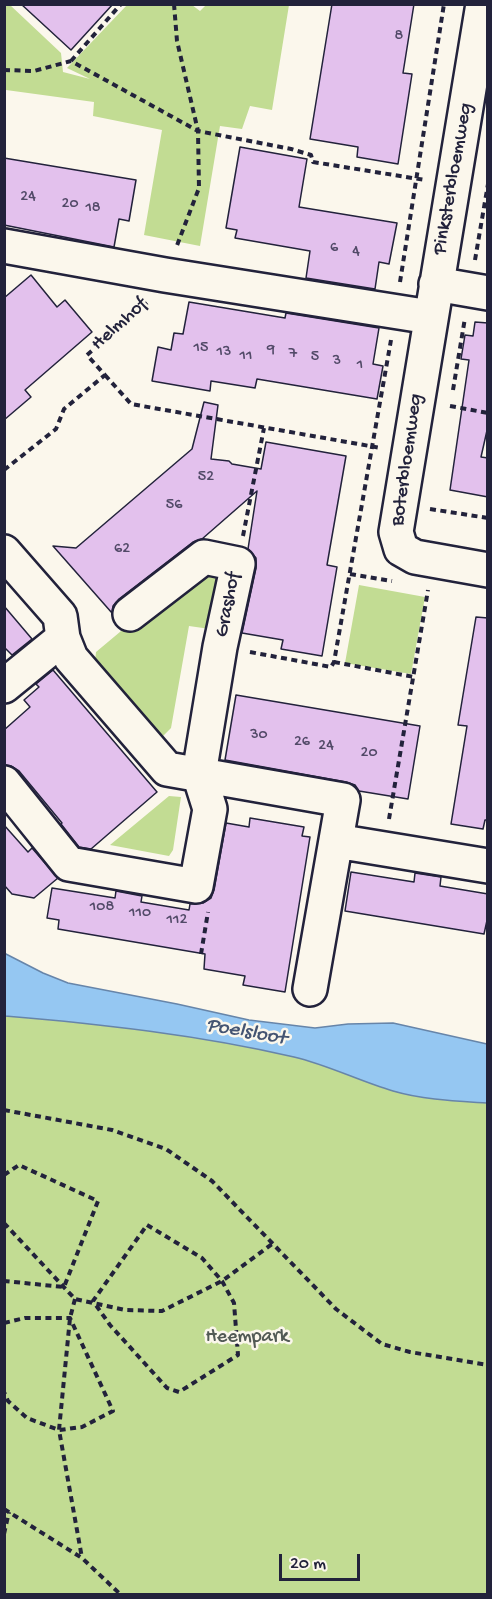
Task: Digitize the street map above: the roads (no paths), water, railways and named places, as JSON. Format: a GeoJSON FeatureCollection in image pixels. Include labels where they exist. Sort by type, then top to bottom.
{"type":"FeatureCollection","features":[{"type":"Feature","properties":{"kind":"street","name":"Pinksterbloemweg"},"geometry":{"type":"LineString","coordinates":[[430,317],[483,4]]}},
{"type":"Feature","properties":{"kind":"street","name":"Helmhof"},"geometry":{"type":"LineString","coordinates":[[4,246],[165,275],[430,317]]}},
{"type":"Feature","properties":{"kind":"street"},"geometry":{"type":"LineString","coordinates":[[436,284],[479,291]]}},
{"type":"Feature","properties":{"kind":"street","name":"Boterbloemweg"},"geometry":{"type":"LineString","coordinates":[[430,317],[396,532],[401,549],[415,557],[488,570]]}},
{"type":"Feature","properties":{"kind":"street"},"geometry":{"type":"LineString","coordinates":[[4,552],[60,616],[63,638],[71,658],[167,769],[343,800],[310,989]]}},
{"type":"Feature","properties":{"kind":"street","name":"Grashof"},"geometry":{"type":"LineString","coordinates":[[4,783],[69,864],[196,886],[210,809],[199,774],[220,647],[238,564],[204,557],[130,614]]}},
{"type":"Feature","properties":{"kind":"street"},"geometry":{"type":"LineString","coordinates":[[4,686],[63,638]]}},
{"type":"Feature","properties":{"kind":"street"},"geometry":{"type":"LineString","coordinates":[[336,841],[488,866]]}},
{"type":"Feature","properties":{"kind":"water","name":"Poelsloot"},"geometry":{"type":"Polygon","coordinates":[[[4,953],[68,983],[249,1020],[315,1028],[348,1024],[393,1023],[487,1044],[487,1103],[440,1100],[405,1094],[307,1060],[222,1042],[114,1027],[5,1016],[4,953]]]}},
{"type":"Feature","properties":{"kind":"park label","name":"Heempark"},"geometry":{"type":"Point","coordinates":[247,1338]}}]}
